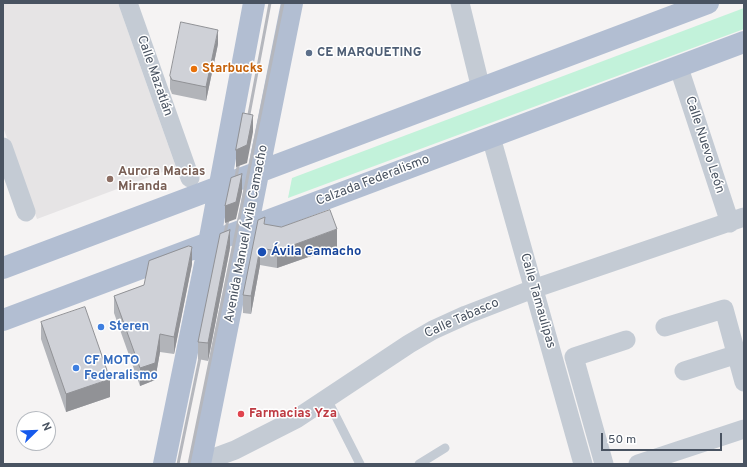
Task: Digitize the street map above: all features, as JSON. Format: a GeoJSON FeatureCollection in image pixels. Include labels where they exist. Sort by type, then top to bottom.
{"type":"FeatureCollection","features":[{"type":"Feature","properties":{"kind":"main road"},"geometry":{"type":"LineString","coordinates":[[164,464],[254,3]]}},
{"type":"Feature","properties":{"kind":"main road","name":"Avenida Manuel Ávila Camacho"},"geometry":{"type":"LineString","coordinates":[[200,463],[292,3]]}},
{"type":"Feature","properties":{"kind":"main road"},"geometry":{"type":"LineString","coordinates":[[3,268],[708,3]]}},
{"type":"Feature","properties":{"kind":"main road","name":"Calzada Federalismo"},"geometry":{"type":"LineString","coordinates":[[3,320],[744,42]]}},
{"type":"Feature","properties":{"kind":"street","name":"Calle Mazatlán"},"geometry":{"type":"LineString","coordinates":[[128,3],[190,178]]}},
{"type":"Feature","properties":{"kind":"street"},"geometry":{"type":"LineString","coordinates":[[460,3],[481,89]]}},
{"type":"Feature","properties":{"kind":"street","name":"Calle Nuevo León"},"geometry":{"type":"LineString","coordinates":[[678,68],[737,220]]}},
{"type":"Feature","properties":{"kind":"street","name":"Calle Tamaulipas"},"geometry":{"type":"LineString","coordinates":[[491,137],[583,464]]}},
{"type":"Feature","properties":{"kind":"street"},"geometry":{"type":"LineString","coordinates":[[3,147],[26,212]]}},
{"type":"Feature","properties":{"kind":"street","name":"Calle Tabasco"},"geometry":{"type":"LineString","coordinates":[[200,463],[235,450],[296,419],[409,344],[433,330],[533,288],[737,220]]}},
{"type":"Feature","properties":{"kind":"street"},"geometry":{"type":"LineString","coordinates":[[665,327],[724,309],[740,353],[744,382]]}},
{"type":"Feature","properties":{"kind":"street"},"geometry":{"type":"LineString","coordinates":[[604,464],[574,357],[626,340]]}},
{"type":"Feature","properties":{"kind":"street"},"geometry":{"type":"LineString","coordinates":[[684,371],[740,353]]}},
{"type":"Feature","properties":{"kind":"street"},"geometry":{"type":"LineString","coordinates":[[638,464],[744,429]]}},
{"type":"Feature","properties":{"kind":"lane"},"geometry":{"type":"LineString","coordinates":[[327,399],[360,464]]}},
{"type":"Feature","properties":{"kind":"lane"},"geometry":{"type":"LineString","coordinates":[[419,464],[445,448]]}},
{"type":"Feature","properties":{"kind":"shaded area"},"geometry":{"type":"Polygon","coordinates":[[[3,3],[118,3],[176,167],[37,219],[3,127],[3,3]]]}},
{"type":"Feature","properties":{"kind":"green space"},"geometry":{"type":"Polygon","coordinates":[[[744,8],[744,29],[288,198],[292,178],[744,8]]]}},
{"type":"Feature","properties":{"kind":"building","name":"Starbucks"},"geometry":{"type":"Polygon","coordinates":[[[181,22],[218,30],[206,87],[172,80],[170,76],[181,22]]]}},
{"type":"Feature","properties":{"kind":"building"},"geometry":{"type":"Polygon","coordinates":[[[243,113],[253,115],[247,145],[236,150],[243,113]]]}},
{"type":"Feature","properties":{"kind":"building"},"geometry":{"type":"Polygon","coordinates":[[[242,174],[236,202],[225,206],[231,178],[242,174]]]}},
{"type":"Feature","properties":{"kind":"building"},"geometry":{"type":"Polygon","coordinates":[[[330,210],[337,229],[277,251],[260,248],[251,296],[243,295],[258,220],[265,217],[264,224],[281,227],[330,210]]]}},
{"type":"Feature","properties":{"kind":"building"},"geometry":{"type":"Polygon","coordinates":[[[230,230],[208,343],[198,342],[220,234],[230,230]]]}},
{"type":"Feature","properties":{"kind":"building"},"geometry":{"type":"Polygon","coordinates":[[[189,246],[192,247],[174,337],[160,334],[155,363],[140,368],[114,296],[144,285],[149,261],[189,246]]]}},
{"type":"Feature","properties":{"kind":"building","name":"CF MOTO Federalismo"},"geometry":{"type":"Polygon","coordinates":[[[85,307],[110,379],[66,394],[41,322],[85,307]]]}},
{"type":"Feature","properties":{"kind":"railway"},"geometry":{"type":"LineString","coordinates":[[247,125],[270,3]]}},
{"type":"Feature","properties":{"kind":"railway"},"geometry":{"type":"LineString","coordinates":[[189,464],[283,3]]}},
{"type":"Feature","properties":{"kind":"railway"},"geometry":{"type":"LineString","coordinates":[[234,188],[240,156]]}},
{"type":"Feature","properties":{"kind":"railway"},"geometry":{"type":"LineString","coordinates":[[223,242],[230,211]]}},
{"type":"Feature","properties":{"kind":"railway"},"geometry":{"type":"LineString","coordinates":[[178,464],[202,348]]}},
{"type":"Feature","properties":{"kind":"place","name":"CE MARQUETING"},"geometry":{"type":"Point","coordinates":[309,53]}},
{"type":"Feature","properties":{"kind":"place","name":"Starbucks"},"geometry":{"type":"Point","coordinates":[194,69]}},
{"type":"Feature","properties":{"kind":"place","name":"Aurora Macias Miranda"},"geometry":{"type":"Point","coordinates":[110,179]}},
{"type":"Feature","properties":{"kind":"place","name":"Ávila Camacho"},"geometry":{"type":"Point","coordinates":[262,252]}},
{"type":"Feature","properties":{"kind":"place","name":"Steren"},"geometry":{"type":"Point","coordinates":[101,327]}},
{"type":"Feature","properties":{"kind":"place","name":"CF MOTO Federalismo"},"geometry":{"type":"Point","coordinates":[76,368]}},
{"type":"Feature","properties":{"kind":"place","name":"Farmacias Yza"},"geometry":{"type":"Point","coordinates":[241,414]}}]}
